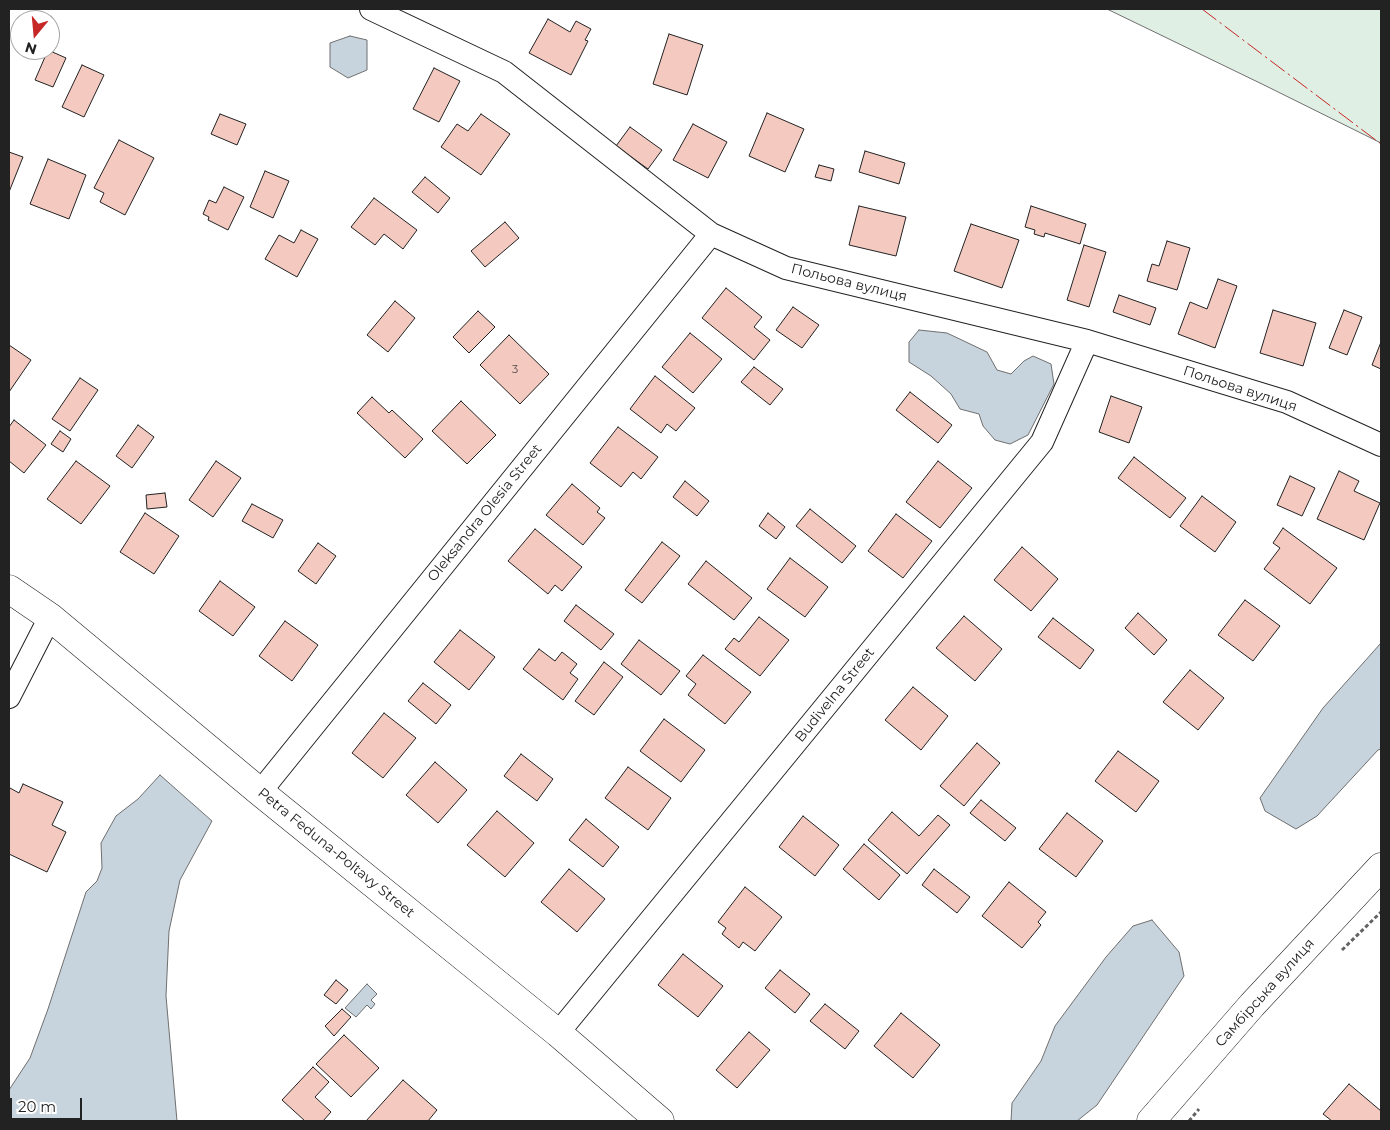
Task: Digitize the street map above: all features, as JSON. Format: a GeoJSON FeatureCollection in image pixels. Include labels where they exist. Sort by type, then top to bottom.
{"type":"FeatureCollection","features":[{"type":"Feature","properties":{"kind":"street","name":"Польова вулиця"},"geometry":{"type":"LineString","coordinates":[[371,9],[504,72],[711,234],[786,268],[1087,341],[1287,402],[1381,445]]}},
{"type":"Feature","properties":{"kind":"street","name":"Oleksandra Olesia Street"},"geometry":{"type":"LineString","coordinates":[[260,792],[711,234]]}},
{"type":"Feature","properties":{"kind":"street","name":"Budivelna Street"},"geometry":{"type":"LineString","coordinates":[[558,1034],[1042,442],[1087,341]]}},
{"type":"Feature","properties":{"kind":"street","name":"Petra Feduna-Poltavy Street"},"geometry":{"type":"LineString","coordinates":[[9,589],[50,617],[260,792],[558,1034],[660,1121]]}},
{"type":"Feature","properties":{"kind":"street"},"geometry":{"type":"LineString","coordinates":[[9,697],[50,617]]}},
{"type":"Feature","properties":{"kind":"street","name":"Самбірська вулиця"},"geometry":{"type":"LineString","coordinates":[[1151,1121],[1252,1005],[1381,867]]}},
{"type":"Feature","properties":{"kind":"path"},"geometry":{"type":"LineString","coordinates":[[1339,953],[1381,912]]}},
{"type":"Feature","properties":{"kind":"path"},"geometry":{"type":"LineString","coordinates":[[1188,1121],[1202,1106]]}},
{"type":"Feature","properties":{"kind":"green space"},"geometry":{"type":"Polygon","coordinates":[[[1107,9],[1381,9],[1381,143],[1264,85],[1107,9]]]}},
{"type":"Feature","properties":{"kind":"shaded area"},"geometry":{"type":"Polygon","coordinates":[[[350,36],[367,40],[367,70],[348,78],[330,67],[330,43],[350,36]]]}},
{"type":"Feature","properties":{"kind":"shaded area"},"geometry":{"type":"Polygon","coordinates":[[[919,330],[947,333],[987,352],[997,370],[1011,374],[1024,361],[1033,356],[1051,364],[1054,384],[1028,435],[1010,444],[995,440],[983,426],[979,414],[960,409],[951,394],[931,376],[909,362],[909,342],[919,330]]]}},
{"type":"Feature","properties":{"kind":"shaded area"},"geometry":{"type":"Polygon","coordinates":[[[1381,643],[1381,749],[1317,816],[1296,829],[1265,811],[1260,798],[1323,708],[1381,643]]]}},
{"type":"Feature","properties":{"kind":"shaded area"},"geometry":{"type":"Polygon","coordinates":[[[160,775],[212,821],[180,880],[169,931],[166,996],[177,1121],[9,1121],[9,1090],[30,1058],[86,892],[97,881],[102,868],[101,843],[116,816],[138,799],[160,775]]]}},
{"type":"Feature","properties":{"kind":"shaded area"},"geometry":{"type":"Polygon","coordinates":[[[1152,920],[1179,952],[1184,976],[1097,1105],[1077,1121],[1011,1121],[1012,1103],[1041,1061],[1055,1026],[1106,957],[1133,926],[1152,920]]]}},
{"type":"Feature","properties":{"kind":"shaded area"},"geometry":{"type":"Polygon","coordinates":[[[367,984],[377,994],[371,1000],[375,1004],[371,1009],[367,1005],[356,1017],[345,1008],[367,984]]]}},
{"type":"Feature","properties":{"kind":"building"},"geometry":{"type":"Polygon","coordinates":[[[548,19],[570,32],[576,21],[591,29],[585,40],[588,41],[571,75],[529,53],[548,19]]]}},
{"type":"Feature","properties":{"kind":"building"},"geometry":{"type":"Polygon","coordinates":[[[669,34],[703,45],[687,95],[653,84],[669,34]]]}},
{"type":"Feature","properties":{"kind":"building"},"geometry":{"type":"Polygon","coordinates":[[[60,55],[66,58],[53,87],[35,80],[44,60],[60,60],[60,55]]]}},
{"type":"Feature","properties":{"kind":"building"},"geometry":{"type":"Polygon","coordinates":[[[82,65],[104,75],[84,117],[62,107],[82,65]]]}},
{"type":"Feature","properties":{"kind":"building"},"geometry":{"type":"Polygon","coordinates":[[[434,68],[460,81],[439,122],[413,109],[434,68]]]}},
{"type":"Feature","properties":{"kind":"building"},"geometry":{"type":"Polygon","coordinates":[[[767,113],[804,129],[785,172],[749,156],[767,113]]]}},
{"type":"Feature","properties":{"kind":"building"},"geometry":{"type":"Polygon","coordinates":[[[220,114],[246,124],[237,145],[211,134],[220,114]]]}},
{"type":"Feature","properties":{"kind":"building"},"geometry":{"type":"Polygon","coordinates":[[[481,114],[510,134],[481,175],[441,147],[457,124],[468,131],[481,114]]]}},
{"type":"Feature","properties":{"kind":"building"},"geometry":{"type":"Polygon","coordinates":[[[693,124],[727,142],[708,178],[673,160],[693,124]]]}},
{"type":"Feature","properties":{"kind":"building"},"geometry":{"type":"Polygon","coordinates":[[[630,127],[662,150],[648,169],[616,146],[630,127]]]}},
{"type":"Feature","properties":{"kind":"building"},"geometry":{"type":"Polygon","coordinates":[[[119,140],[154,158],[125,215],[100,202],[104,193],[94,188],[119,140]]]}},
{"type":"Feature","properties":{"kind":"building"},"geometry":{"type":"Polygon","coordinates":[[[865,151],[905,163],[899,184],[859,172],[865,151]]]}},
{"type":"Feature","properties":{"kind":"building"},"geometry":{"type":"Polygon","coordinates":[[[9,152],[23,157],[9,192],[9,152]]]}},
{"type":"Feature","properties":{"kind":"building"},"geometry":{"type":"Polygon","coordinates":[[[48,159],[86,175],[69,219],[30,204],[48,159]]]}},
{"type":"Feature","properties":{"kind":"building"},"geometry":{"type":"Polygon","coordinates":[[[819,165],[834,169],[831,181],[815,177],[819,165]]]}},
{"type":"Feature","properties":{"kind":"building"},"geometry":{"type":"Polygon","coordinates":[[[265,171],[289,181],[273,218],[250,207],[265,171]]]}},
{"type":"Feature","properties":{"kind":"building"},"geometry":{"type":"Polygon","coordinates":[[[425,177],[450,198],[438,213],[412,192],[425,177]]]}},
{"type":"Feature","properties":{"kind":"building"},"geometry":{"type":"Polygon","coordinates":[[[224,187],[244,197],[228,230],[208,220],[209,217],[203,214],[209,200],[216,203],[224,187]]]}},
{"type":"Feature","properties":{"kind":"building"},"geometry":{"type":"Polygon","coordinates":[[[374,198],[417,230],[403,249],[384,234],[375,245],[351,227],[374,198]]]}},
{"type":"Feature","properties":{"kind":"building"},"geometry":{"type":"Polygon","coordinates":[[[859,206],[906,217],[896,256],[849,245],[859,206]]]}},
{"type":"Feature","properties":{"kind":"building"},"geometry":{"type":"Polygon","coordinates":[[[1031,206],[1086,224],[1080,244],[1045,233],[1044,237],[1034,234],[1035,230],[1025,227],[1031,206]]]}},
{"type":"Feature","properties":{"kind":"building"},"geometry":{"type":"Polygon","coordinates":[[[505,222],[519,238],[485,267],[471,251],[505,222]]]}},
{"type":"Feature","properties":{"kind":"building"},"geometry":{"type":"Polygon","coordinates":[[[971,224],[1019,240],[1002,288],[954,271],[971,224]]]}},
{"type":"Feature","properties":{"kind":"building"},"geometry":{"type":"Polygon","coordinates":[[[301,230],[318,239],[297,277],[265,259],[279,235],[294,243],[301,230]]]}},
{"type":"Feature","properties":{"kind":"building"},"geometry":{"type":"Polygon","coordinates":[[[1167,241],[1190,248],[1177,290],[1147,281],[1152,264],[1159,266],[1167,241]]]}},
{"type":"Feature","properties":{"kind":"building"},"geometry":{"type":"Polygon","coordinates":[[[1084,245],[1106,252],[1089,307],[1067,300],[1084,245]]]}},
{"type":"Feature","properties":{"kind":"building"},"geometry":{"type":"Polygon","coordinates":[[[1218,279],[1237,286],[1215,348],[1178,334],[1190,302],[1207,309],[1218,279]]]}},
{"type":"Feature","properties":{"kind":"building"},"geometry":{"type":"Polygon","coordinates":[[[726,288],[762,317],[754,327],[770,340],[754,360],[702,318],[726,288]]]}},
{"type":"Feature","properties":{"kind":"building"},"geometry":{"type":"Polygon","coordinates":[[[1119,295],[1156,308],[1150,325],[1113,312],[1119,295]]]}},
{"type":"Feature","properties":{"kind":"building"},"geometry":{"type":"Polygon","coordinates":[[[395,301],[415,318],[388,352],[367,335],[395,301]]]}},
{"type":"Feature","properties":{"kind":"building"},"geometry":{"type":"Polygon","coordinates":[[[793,307],[819,325],[802,348],[776,330],[793,307]]]}},
{"type":"Feature","properties":{"kind":"building"},"geometry":{"type":"Polygon","coordinates":[[[1273,310],[1316,323],[1303,366],[1260,353],[1273,310]]]}},
{"type":"Feature","properties":{"kind":"building"},"geometry":{"type":"Polygon","coordinates":[[[1344,310],[1362,317],[1347,355],[1329,348],[1344,310]]]}},
{"type":"Feature","properties":{"kind":"building"},"geometry":{"type":"Polygon","coordinates":[[[478,311],[495,327],[469,353],[453,337],[478,311]]]}},
{"type":"Feature","properties":{"kind":"building"},"geometry":{"type":"Polygon","coordinates":[[[690,333],[722,359],[693,393],[662,367],[690,333]]]}},
{"type":"Feature","properties":{"kind":"building"},"geometry":{"type":"Polygon","coordinates":[[[509,335],[549,374],[520,404],[480,365],[509,335]]]}},
{"type":"Feature","properties":{"kind":"building"},"geometry":{"type":"Polygon","coordinates":[[[1381,342],[1381,369],[1372,365],[1381,342]]]}},
{"type":"Feature","properties":{"kind":"building"},"geometry":{"type":"Polygon","coordinates":[[[9,345],[31,360],[9,392],[9,345]]]}},
{"type":"Feature","properties":{"kind":"building"},"geometry":{"type":"Polygon","coordinates":[[[754,367],[783,389],[770,405],[741,382],[754,367]]]}},
{"type":"Feature","properties":{"kind":"building"},"geometry":{"type":"Polygon","coordinates":[[[655,376],[695,408],[676,431],[667,424],[661,433],[630,409],[655,376]]]}},
{"type":"Feature","properties":{"kind":"building"},"geometry":{"type":"Polygon","coordinates":[[[80,378],[98,390],[70,431],[52,419],[80,378]]]}},
{"type":"Feature","properties":{"kind":"building"},"geometry":{"type":"Polygon","coordinates":[[[910,392],[952,425],[938,443],[896,410],[910,392]]]}},
{"type":"Feature","properties":{"kind":"building"},"geometry":{"type":"Polygon","coordinates":[[[1111,396],[1142,407],[1129,443],[1099,432],[1111,396]]]}},
{"type":"Feature","properties":{"kind":"building"},"geometry":{"type":"Polygon","coordinates":[[[372,397],[389,413],[392,410],[423,439],[405,458],[357,413],[372,397]]]}},
{"type":"Feature","properties":{"kind":"building"},"geometry":{"type":"Polygon","coordinates":[[[461,401],[496,435],[467,464],[432,431],[461,401]]]}},
{"type":"Feature","properties":{"kind":"building"},"geometry":{"type":"Polygon","coordinates":[[[14,420],[46,445],[24,473],[9,461],[9,427],[14,420]]]}},
{"type":"Feature","properties":{"kind":"building"},"geometry":{"type":"Polygon","coordinates":[[[138,425],[154,437],[132,468],[116,456],[138,425]]]}},
{"type":"Feature","properties":{"kind":"building"},"geometry":{"type":"Polygon","coordinates":[[[618,427],[658,457],[641,479],[633,472],[621,487],[590,463],[618,427]]]}},
{"type":"Feature","properties":{"kind":"building"},"geometry":{"type":"Polygon","coordinates":[[[60,431],[71,439],[63,452],[51,444],[60,431]]]}},
{"type":"Feature","properties":{"kind":"building"},"geometry":{"type":"Polygon","coordinates":[[[1134,457],[1186,498],[1170,518],[1118,478],[1134,457]]]}},
{"type":"Feature","properties":{"kind":"building"},"geometry":{"type":"Polygon","coordinates":[[[76,461],[110,486],[81,524],[47,499],[76,461]]]}},
{"type":"Feature","properties":{"kind":"building"},"geometry":{"type":"Polygon","coordinates":[[[216,461],[241,478],[213,517],[189,500],[216,461]]]}},
{"type":"Feature","properties":{"kind":"building"},"geometry":{"type":"Polygon","coordinates":[[[938,461],[972,488],[940,528],[906,502],[938,461]]]}},
{"type":"Feature","properties":{"kind":"building"},"geometry":{"type":"Polygon","coordinates":[[[1339,471],[1359,481],[1354,491],[1380,503],[1364,540],[1317,519],[1339,471]]]}},
{"type":"Feature","properties":{"kind":"building"},"geometry":{"type":"Polygon","coordinates":[[[1290,476],[1315,488],[1302,516],[1277,505],[1290,476]]]}},
{"type":"Feature","properties":{"kind":"building"},"geometry":{"type":"Polygon","coordinates":[[[685,481],[709,501],[697,516],[673,497],[685,481]]]}},
{"type":"Feature","properties":{"kind":"building"},"geometry":{"type":"Polygon","coordinates":[[[572,484],[600,508],[597,512],[605,518],[583,545],[546,515],[572,484]]]}},
{"type":"Feature","properties":{"kind":"building"},"geometry":{"type":"Polygon","coordinates":[[[165,493],[167,507],[147,509],[146,495],[165,493]]]}},
{"type":"Feature","properties":{"kind":"building"},"geometry":{"type":"Polygon","coordinates":[[[1202,496],[1236,522],[1215,552],[1180,526],[1202,496]]]}},
{"type":"Feature","properties":{"kind":"building"},"geometry":{"type":"Polygon","coordinates":[[[252,504],[283,520],[273,538],[242,521],[252,504]]]}},
{"type":"Feature","properties":{"kind":"building"},"geometry":{"type":"Polygon","coordinates":[[[810,509],[856,546],[842,563],[796,526],[810,509]]]}},
{"type":"Feature","properties":{"kind":"building"},"geometry":{"type":"Polygon","coordinates":[[[145,513],[179,536],[154,574],[120,552],[145,513]]]}},
{"type":"Feature","properties":{"kind":"building"},"geometry":{"type":"Polygon","coordinates":[[[768,513],[785,527],[776,539],[759,526],[768,513]]]}},
{"type":"Feature","properties":{"kind":"building"},"geometry":{"type":"Polygon","coordinates":[[[896,514],[932,541],[903,578],[868,551],[896,514]]]}},
{"type":"Feature","properties":{"kind":"building"},"geometry":{"type":"Polygon","coordinates":[[[1283,528],[1337,568],[1310,604],[1264,569],[1280,548],[1273,543],[1283,528]]]}},
{"type":"Feature","properties":{"kind":"building"},"geometry":{"type":"Polygon","coordinates":[[[535,529],[582,567],[562,591],[555,585],[548,594],[508,561],[535,529]]]}},
{"type":"Feature","properties":{"kind":"building"},"geometry":{"type":"Polygon","coordinates":[[[662,542],[680,556],[642,603],[625,590],[662,542]]]}},
{"type":"Feature","properties":{"kind":"building"},"geometry":{"type":"Polygon","coordinates":[[[318,543],[336,556],[316,584],[298,571],[318,543]]]}},
{"type":"Feature","properties":{"kind":"building"},"geometry":{"type":"Polygon","coordinates":[[[1022,547],[1058,579],[1031,611],[994,580],[1022,547]]]}},
{"type":"Feature","properties":{"kind":"building"},"geometry":{"type":"Polygon","coordinates":[[[790,558],[828,587],[805,617],[767,589],[790,558]]]}},
{"type":"Feature","properties":{"kind":"building"},"geometry":{"type":"Polygon","coordinates":[[[706,561],[752,598],[734,620],[688,584],[706,561]]]}},
{"type":"Feature","properties":{"kind":"building"},"geometry":{"type":"Polygon","coordinates":[[[220,581],[255,607],[233,636],[199,611],[220,581]]]}},
{"type":"Feature","properties":{"kind":"building"},"geometry":{"type":"Polygon","coordinates":[[[1245,600],[1280,626],[1253,661],[1218,635],[1245,600]]]}},
{"type":"Feature","properties":{"kind":"building"},"geometry":{"type":"Polygon","coordinates":[[[576,605],[614,634],[601,650],[564,621],[576,605]]]}},
{"type":"Feature","properties":{"kind":"building"},"geometry":{"type":"Polygon","coordinates":[[[1138,613],[1167,640],[1154,655],[1125,628],[1138,613]]]}},
{"type":"Feature","properties":{"kind":"building"},"geometry":{"type":"Polygon","coordinates":[[[964,616],[1002,649],[975,681],[936,648],[964,616]]]}},
{"type":"Feature","properties":{"kind":"building"},"geometry":{"type":"Polygon","coordinates":[[[759,617],[789,640],[760,676],[725,649],[734,638],[739,642],[759,617]]]}},
{"type":"Feature","properties":{"kind":"building"},"geometry":{"type":"Polygon","coordinates":[[[1053,618],[1094,650],[1080,669],[1038,637],[1053,618]]]}},
{"type":"Feature","properties":{"kind":"building"},"geometry":{"type":"Polygon","coordinates":[[[285,621],[318,645],[292,681],[259,656],[285,621]]]}},
{"type":"Feature","properties":{"kind":"building"},"geometry":{"type":"Polygon","coordinates":[[[460,630],[495,657],[469,690],[434,662],[460,630]]]}},
{"type":"Feature","properties":{"kind":"building"},"geometry":{"type":"Polygon","coordinates":[[[639,640],[680,671],[661,695],[621,664],[639,640]]]}},
{"type":"Feature","properties":{"kind":"building"},"geometry":{"type":"Polygon","coordinates":[[[539,649],[555,661],[562,652],[577,664],[570,673],[578,679],[563,700],[523,669],[539,649]]]}},
{"type":"Feature","properties":{"kind":"building"},"geometry":{"type":"Polygon","coordinates":[[[703,655],[751,692],[725,724],[688,695],[696,684],[686,676],[703,655]]]}},
{"type":"Feature","properties":{"kind":"building"},"geometry":{"type":"Polygon","coordinates":[[[604,662],[623,677],[594,715],[575,701],[604,662]]]}},
{"type":"Feature","properties":{"kind":"building"},"geometry":{"type":"Polygon","coordinates":[[[1190,670],[1224,698],[1198,730],[1163,702],[1190,670]]]}},
{"type":"Feature","properties":{"kind":"building"},"geometry":{"type":"Polygon","coordinates":[[[423,683],[451,705],[436,724],[408,701],[423,683]]]}},
{"type":"Feature","properties":{"kind":"building"},"geometry":{"type":"Polygon","coordinates":[[[913,687],[948,716],[921,750],[885,720],[913,687]]]}},
{"type":"Feature","properties":{"kind":"building"},"geometry":{"type":"Polygon","coordinates":[[[384,713],[416,738],[383,778],[352,753],[384,713]]]}},
{"type":"Feature","properties":{"kind":"building"},"geometry":{"type":"Polygon","coordinates":[[[664,719],[705,750],[681,782],[640,751],[664,719]]]}},
{"type":"Feature","properties":{"kind":"building"},"geometry":{"type":"Polygon","coordinates":[[[977,743],[1000,763],[964,806],[940,786],[977,743]]]}},
{"type":"Feature","properties":{"kind":"building"},"geometry":{"type":"Polygon","coordinates":[[[1118,751],[1159,781],[1136,812],[1095,781],[1118,751]]]}},
{"type":"Feature","properties":{"kind":"building"},"geometry":{"type":"Polygon","coordinates":[[[521,754],[553,779],[537,801],[504,776],[521,754]]]}},
{"type":"Feature","properties":{"kind":"building"},"geometry":{"type":"Polygon","coordinates":[[[435,762],[467,790],[438,823],[406,795],[435,762]]]}},
{"type":"Feature","properties":{"kind":"building"},"geometry":{"type":"Polygon","coordinates":[[[628,767],[671,798],[648,830],[605,798],[628,767]]]}},
{"type":"Feature","properties":{"kind":"building"},"geometry":{"type":"Polygon","coordinates":[[[23,784],[63,802],[52,825],[66,832],[47,872],[9,854],[9,791],[10,788],[19,793],[23,784]]]}},
{"type":"Feature","properties":{"kind":"building"},"geometry":{"type":"Polygon","coordinates":[[[981,800],[1016,828],[1005,841],[970,813],[981,800]]]}},
{"type":"Feature","properties":{"kind":"building"},"geometry":{"type":"Polygon","coordinates":[[[497,811],[534,843],[505,877],[467,845],[497,811]]]}},
{"type":"Feature","properties":{"kind":"building"},"geometry":{"type":"Polygon","coordinates":[[[892,812],[919,836],[938,815],[950,825],[907,874],[868,840],[892,812]]]}},
{"type":"Feature","properties":{"kind":"building"},"geometry":{"type":"Polygon","coordinates":[[[1067,813],[1103,841],[1076,877],[1039,849],[1067,813]]]}},
{"type":"Feature","properties":{"kind":"building"},"geometry":{"type":"Polygon","coordinates":[[[803,816],[839,845],[815,876],[779,847],[803,816]]]}},
{"type":"Feature","properties":{"kind":"building"},"geometry":{"type":"Polygon","coordinates":[[[586,819],[619,847],[603,867],[569,840],[586,819]]]}},
{"type":"Feature","properties":{"kind":"building"},"geometry":{"type":"Polygon","coordinates":[[[864,844],[900,875],[879,900],[843,869],[864,844]]]}},
{"type":"Feature","properties":{"kind":"building"},"geometry":{"type":"Polygon","coordinates":[[[569,869],[605,899],[577,932],[541,902],[569,869]]]}},
{"type":"Feature","properties":{"kind":"building"},"geometry":{"type":"Polygon","coordinates":[[[934,869],[970,897],[957,913],[922,885],[934,869]]]}},
{"type":"Feature","properties":{"kind":"building"},"geometry":{"type":"Polygon","coordinates":[[[1009,882],[1046,912],[1038,922],[1041,925],[1022,948],[982,916],[1009,882]]]}},
{"type":"Feature","properties":{"kind":"building"},"geometry":{"type":"Polygon","coordinates":[[[745,887],[782,917],[755,951],[743,942],[739,948],[722,934],[726,928],[718,922],[745,887]]]}},
{"type":"Feature","properties":{"kind":"building"},"geometry":{"type":"Polygon","coordinates":[[[683,954],[723,986],[698,1017],[658,985],[683,954]]]}},
{"type":"Feature","properties":{"kind":"building"},"geometry":{"type":"Polygon","coordinates":[[[780,970],[810,994],[795,1013],[765,988],[780,970]]]}},
{"type":"Feature","properties":{"kind":"building"},"geometry":{"type":"Polygon","coordinates":[[[336,980],[348,990],[336,1004],[324,995],[336,980]]]}},
{"type":"Feature","properties":{"kind":"building"},"geometry":{"type":"Polygon","coordinates":[[[825,1004],[859,1031],[845,1049],[810,1021],[825,1004]]]}},
{"type":"Feature","properties":{"kind":"building"},"geometry":{"type":"Polygon","coordinates":[[[342,1009],[351,1017],[334,1036],[325,1026],[342,1009]]]}},
{"type":"Feature","properties":{"kind":"building"},"geometry":{"type":"Polygon","coordinates":[[[901,1013],[940,1045],[913,1078],[874,1046],[901,1013]]]}},
{"type":"Feature","properties":{"kind":"building"},"geometry":{"type":"Polygon","coordinates":[[[749,1032],[770,1050],[737,1088],[716,1070],[749,1032]]]}},
{"type":"Feature","properties":{"kind":"building"},"geometry":{"type":"Polygon","coordinates":[[[344,1035],[379,1068],[351,1097],[316,1064],[344,1035]]]}},
{"type":"Feature","properties":{"kind":"building"},"geometry":{"type":"Polygon","coordinates":[[[313,1067],[329,1082],[315,1097],[331,1112],[323,1121],[305,1121],[282,1100],[313,1067]]]}},
{"type":"Feature","properties":{"kind":"building"},"geometry":{"type":"Polygon","coordinates":[[[403,1080],[437,1110],[428,1121],[366,1121],[403,1080]]]}},
{"type":"Feature","properties":{"kind":"building"},"geometry":{"type":"Polygon","coordinates":[[[1349,1084],[1381,1111],[1381,1121],[1332,1121],[1323,1114],[1349,1084]]]}},
{"type":"Feature","properties":{"kind":"power"},"geometry":{"type":"LineString","coordinates":[[1202,9],[1381,144]]}}]}
